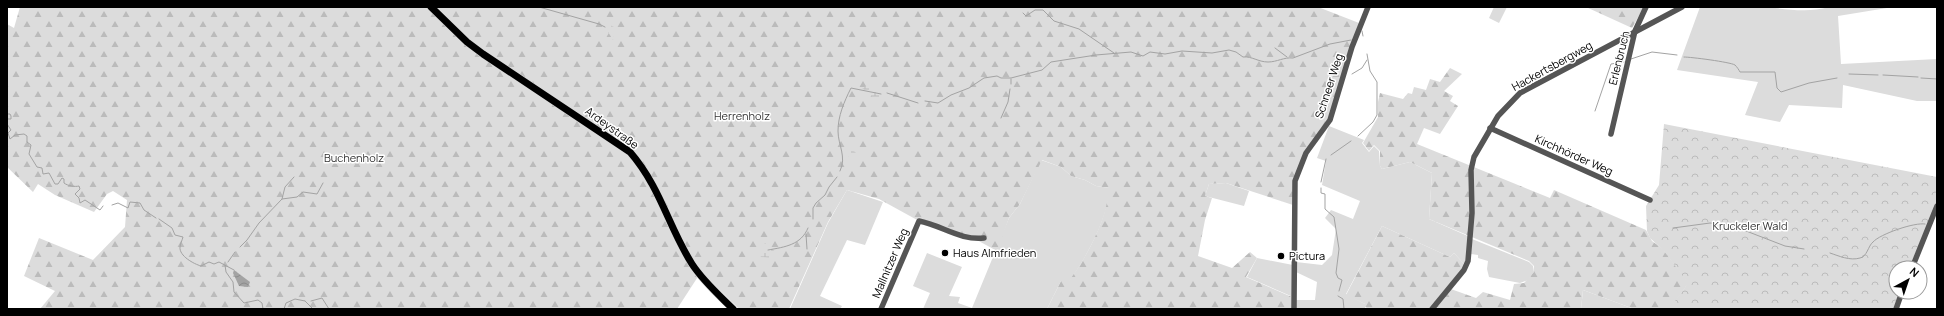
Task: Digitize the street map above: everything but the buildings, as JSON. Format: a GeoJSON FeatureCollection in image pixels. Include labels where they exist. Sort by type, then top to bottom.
{"type":"FeatureCollection","features":[{"type":"Feature","properties":{"kind":"main road","name":"Ardeystraße"},"geometry":{"type":"LineString","coordinates":[[431,7],[467,42],[483,54],[630,152],[654,184],[692,264],[705,281],[733,309]]}},
{"type":"Feature","properties":{"kind":"street","name":"Schneer Weg"},"geometry":{"type":"LineString","coordinates":[[1294,309],[1295,181],[1306,153],[1330,120],[1352,47],[1368,7]]}},
{"type":"Feature","properties":{"kind":"street","name":"Erlenbruch"},"geometry":{"type":"LineString","coordinates":[[1611,134],[1612,114],[1636,31],[1646,7]]}},
{"type":"Feature","properties":{"kind":"street","name":"Hackertsbergweg"},"geometry":{"type":"LineString","coordinates":[[1432,309],[1464,270],[1468,261],[1472,214],[1471,170],[1474,157],[1490,128],[1516,96],[1682,7]]}},
{"type":"Feature","properties":{"kind":"street","name":"Kirchhörder Weg"},"geometry":{"type":"LineString","coordinates":[[1490,128],[1650,200]]}},
{"type":"Feature","properties":{"kind":"street"},"geometry":{"type":"LineString","coordinates":[[1915,260],[1937,206]]}},
{"type":"Feature","properties":{"kind":"street","name":"Mallnitzer Weg"},"geometry":{"type":"LineString","coordinates":[[881,309],[919,221],[931,223],[975,239],[984,238]]}},
{"type":"Feature","properties":{"kind":"green space"},"geometry":{"type":"Polygon","coordinates":[[[1749,6],[1813,10],[1829,7],[1893,7],[1838,16],[1841,64],[1937,59],[1937,101],[1917,101],[1843,85],[1842,108],[1789,105],[1780,122],[1745,115],[1758,82],[1677,70],[1700,7],[1749,6]]]}},
{"type":"Feature","properties":{"kind":"green space"},"geometry":{"type":"Polygon","coordinates":[[[20,7],[1318,7],[1359,23],[1328,119],[1294,180],[1293,205],[1226,183],[1209,184],[1205,196],[1212,198],[1205,220],[1198,256],[1232,268],[1250,252],[1257,258],[1246,277],[1292,297],[1292,309],[1047,309],[1061,281],[1069,281],[1089,249],[1104,213],[1109,188],[1096,186],[1085,180],[1071,176],[1061,167],[1042,160],[1020,204],[1009,218],[997,251],[975,239],[919,221],[879,199],[847,190],[828,222],[789,309],[739,309],[701,272],[677,309],[40,309],[55,291],[24,276],[39,238],[93,260],[125,227],[127,200],[113,191],[107,194],[94,212],[55,195],[38,184],[33,192],[7,167],[7,24],[14,28],[20,7]]]}},
{"type":"Feature","properties":{"kind":"green space"},"geometry":{"type":"Polygon","coordinates":[[[1494,7],[1507,7],[1499,23],[1489,18],[1494,7]]]}},
{"type":"Feature","properties":{"kind":"green space"},"geometry":{"type":"Polygon","coordinates":[[[1586,7],[1644,7],[1632,28],[1586,7]]]}},
{"type":"Feature","properties":{"kind":"green space"},"geometry":{"type":"Polygon","coordinates":[[[606,23],[618,29],[619,32],[614,35],[613,40],[605,27],[606,23]]]}},
{"type":"Feature","properties":{"kind":"green space"},"geometry":{"type":"Polygon","coordinates":[[[1450,68],[1462,74],[1444,91],[1453,96],[1450,101],[1458,106],[1440,134],[1424,128],[1417,144],[1550,198],[1554,190],[1646,230],[1652,241],[1663,249],[1687,281],[1687,285],[1670,309],[1634,309],[1583,290],[1581,309],[1369,309],[1365,307],[1365,304],[1346,295],[1382,226],[1450,257],[1454,253],[1465,265],[1448,288],[1476,298],[1483,292],[1510,300],[1514,284],[1524,283],[1534,272],[1534,266],[1529,261],[1429,219],[1432,173],[1410,162],[1382,169],[1380,166],[1380,151],[1374,145],[1369,151],[1363,143],[1378,117],[1378,102],[1380,93],[1403,99],[1408,93],[1412,94],[1414,87],[1426,90],[1430,79],[1440,82],[1450,68]]]}},
{"type":"Feature","properties":{"kind":"green space"},"geometry":{"type":"Polygon","coordinates":[[[869,85],[879,92],[879,99],[872,97],[862,88],[869,85]]]}},
{"type":"Feature","properties":{"kind":"green space","name":"Kruckeler Wald"},"geometry":{"type":"Polygon","coordinates":[[[1664,124],[1937,177],[1937,202],[1912,260],[1888,260],[1888,300],[1897,300],[1893,309],[1669,309],[1686,286],[1687,282],[1664,251],[1650,238],[1647,231],[1646,206],[1659,185],[1664,124]]]}},
{"type":"Feature","properties":{"kind":"green space"},"geometry":{"type":"Polygon","coordinates":[[[1329,126],[1364,140],[1362,143],[1369,152],[1374,146],[1379,151],[1380,166],[1382,169],[1410,162],[1432,173],[1429,219],[1470,237],[1465,265],[1454,253],[1450,257],[1382,226],[1346,294],[1365,304],[1365,309],[1296,309],[1296,300],[1315,300],[1317,282],[1296,272],[1296,262],[1322,265],[1332,255],[1336,229],[1325,218],[1331,210],[1353,219],[1360,201],[1322,185],[1326,161],[1317,158],[1329,126]]]}},
{"type":"Feature","properties":{"kind":"green space"},"geometry":{"type":"Polygon","coordinates":[[[848,147],[859,155],[853,161],[846,154],[848,147]]]}},
{"type":"Feature","properties":{"kind":"green space"},"geometry":{"type":"Polygon","coordinates":[[[1041,160],[1061,167],[1071,176],[1085,180],[1096,186],[1110,188],[1105,213],[1095,237],[1083,261],[1069,282],[1061,281],[1047,309],[923,309],[930,293],[913,286],[927,253],[962,267],[949,296],[960,297],[958,303],[972,308],[1009,218],[1020,204],[1041,160]]]}},
{"type":"Feature","properties":{"kind":"green space"},"geometry":{"type":"Polygon","coordinates":[[[1226,183],[1249,191],[1244,206],[1205,196],[1209,184],[1226,183]]]}},
{"type":"Feature","properties":{"kind":"green space"},"geometry":{"type":"Polygon","coordinates":[[[847,190],[883,202],[865,245],[847,240],[820,296],[842,306],[840,309],[790,309],[828,223],[847,190]]]}},
{"type":"Feature","properties":{"kind":"green space"},"geometry":{"type":"Polygon","coordinates":[[[1472,239],[1529,262],[1533,266],[1534,272],[1528,280],[1520,283],[1489,277],[1487,269],[1488,261],[1478,258],[1478,255],[1471,254],[1472,239]]]}},
{"type":"Feature","properties":{"kind":"green space"},"geometry":{"type":"Polygon","coordinates":[[[765,243],[778,254],[773,258],[761,257],[758,253],[765,243]]]}},
{"type":"Feature","properties":{"kind":"green space"},"geometry":{"type":"Polygon","coordinates":[[[1257,258],[1293,265],[1293,297],[1247,277],[1257,258]]]}},
{"type":"Feature","properties":{"kind":"green space"},"geometry":{"type":"Polygon","coordinates":[[[1583,290],[1634,309],[1581,309],[1583,290]]]}},
{"type":"Feature","properties":{"kind":"water"},"geometry":{"type":"Polygon","coordinates":[[[234,270],[250,282],[248,287],[239,286],[233,273],[234,270]]]}},
{"type":"Feature","properties":{"kind":"waterway"},"geometry":{"type":"LineString","coordinates":[[539,7],[605,27]]}},
{"type":"Feature","properties":{"kind":"waterway"},"geometry":{"type":"LineString","coordinates":[[1023,13],[1026,16],[1035,10],[1043,10],[1054,21],[1079,29],[1114,53]]}},
{"type":"Feature","properties":{"kind":"waterway"},"geometry":{"type":"LineString","coordinates":[[1362,31],[1363,36]]}},
{"type":"Feature","properties":{"kind":"waterway"},"geometry":{"type":"LineString","coordinates":[[925,101],[938,103],[951,95],[969,88],[984,78],[997,76],[1001,78],[1011,78],[1042,70],[1051,62],[1096,55],[1131,52],[1143,56],[1150,52],[1165,54],[1182,51],[1212,53],[1229,50],[1236,52],[1243,57],[1268,62],[1293,58],[1330,44],[1351,40]]}},
{"type":"Feature","properties":{"kind":"waterway"},"geometry":{"type":"LineString","coordinates":[[1275,48],[1287,57]]}},
{"type":"Feature","properties":{"kind":"waterway"},"geometry":{"type":"LineString","coordinates":[[1631,59],[1652,52],[1677,55]]}},
{"type":"Feature","properties":{"kind":"waterway"},"geometry":{"type":"LineString","coordinates":[[1358,136],[1373,122],[1377,115],[1377,82],[1370,71],[1367,54]]}},
{"type":"Feature","properties":{"kind":"waterway"},"geometry":{"type":"LineString","coordinates":[[1684,57],[1732,64],[1735,65],[1740,72],[1775,72],[1777,88],[1781,92],[1809,83],[1837,78]]}},
{"type":"Feature","properties":{"kind":"waterway"},"geometry":{"type":"LineString","coordinates":[[1352,74],[1362,68],[1367,60]]}},
{"type":"Feature","properties":{"kind":"waterway"},"geometry":{"type":"LineString","coordinates":[[1595,111],[1611,64],[1624,62]]}},
{"type":"Feature","properties":{"kind":"waterway"},"geometry":{"type":"LineString","coordinates":[[1849,74],[1878,75]]}},
{"type":"Feature","properties":{"kind":"waterway"},"geometry":{"type":"LineString","coordinates":[[1883,75],[1918,77]]}},
{"type":"Feature","properties":{"kind":"waterway"},"geometry":{"type":"LineString","coordinates":[[1921,78],[1937,79]]}},
{"type":"Feature","properties":{"kind":"waterway"},"geometry":{"type":"LineString","coordinates":[[1011,79],[1011,84]]}},
{"type":"Feature","properties":{"kind":"waterway"},"geometry":{"type":"LineString","coordinates":[[840,171],[843,161],[838,136],[838,125],[842,109],[851,88],[881,94]]}},
{"type":"Feature","properties":{"kind":"waterway"},"geometry":{"type":"LineString","coordinates":[[1001,118],[1008,102],[1010,89]]}},
{"type":"Feature","properties":{"kind":"waterway"},"geometry":{"type":"LineString","coordinates":[[887,93],[918,103]]}},
{"type":"Feature","properties":{"kind":"waterway"},"geometry":{"type":"LineString","coordinates":[[7,114],[10,114],[11,116],[11,119],[7,119]]}},
{"type":"Feature","properties":{"kind":"waterway"},"geometry":{"type":"LineString","coordinates":[[7,124],[11,130],[8,133],[10,139],[15,135],[24,134],[27,136],[27,142],[31,145],[29,154],[37,167],[42,168],[43,174],[49,173],[55,184],[58,184],[62,178],[66,184],[79,186],[80,189],[75,194],[79,198],[80,203],[85,200],[100,210],[103,206]]}},
{"type":"Feature","properties":{"kind":"waterway"},"geometry":{"type":"LineString","coordinates":[[1331,155],[1351,141]]}},
{"type":"Feature","properties":{"kind":"waterway"},"geometry":{"type":"LineString","coordinates":[[1321,182],[1326,159]]}},
{"type":"Feature","properties":{"kind":"waterway"},"geometry":{"type":"LineString","coordinates":[[282,199],[285,187],[294,177]]}},
{"type":"Feature","properties":{"kind":"waterway"},"geometry":{"type":"LineString","coordinates":[[813,219],[813,208],[825,195],[837,177]]}},
{"type":"Feature","properties":{"kind":"waterway"},"geometry":{"type":"LineString","coordinates":[[240,247],[259,223],[282,199],[297,197],[303,192],[317,194],[323,183]]}},
{"type":"Feature","properties":{"kind":"waterway"},"geometry":{"type":"LineString","coordinates":[[1321,188],[1321,193],[1325,194],[1325,209],[1334,217],[1339,249],[1336,273],[1338,278],[1342,280],[1339,291]]}},
{"type":"Feature","properties":{"kind":"waterway"},"geometry":{"type":"LineString","coordinates":[[112,205],[118,203],[128,208],[130,202],[140,203],[144,210],[156,218]]}},
{"type":"Feature","properties":{"kind":"waterway"},"geometry":{"type":"LineString","coordinates":[[159,219],[172,228],[175,235],[183,237],[180,250],[188,259],[201,266],[209,262],[214,264],[219,262],[234,270]]}},
{"type":"Feature","properties":{"kind":"waterway"},"geometry":{"type":"LineString","coordinates":[[1673,228],[1710,223],[1728,224],[1785,246],[1804,249]]}},
{"type":"Feature","properties":{"kind":"waterway"},"geometry":{"type":"LineString","coordinates":[[1830,253],[1848,259],[1860,258],[1866,254],[1873,242],[1890,232],[1914,225],[1925,224]]}},
{"type":"Feature","properties":{"kind":"waterway"},"geometry":{"type":"LineString","coordinates":[[768,250],[797,242],[805,234],[808,228]]}},
{"type":"Feature","properties":{"kind":"waterway"},"geometry":{"type":"LineString","coordinates":[[806,234],[807,249]]}},
{"type":"Feature","properties":{"kind":"waterway"},"geometry":{"type":"LineString","coordinates":[[228,262],[235,252]]}},
{"type":"Feature","properties":{"kind":"waterway"},"geometry":{"type":"LineString","coordinates":[[225,265],[226,272],[233,282],[234,292],[244,303],[258,300],[262,303],[263,309]]}},
{"type":"Feature","properties":{"kind":"waterway"},"geometry":{"type":"LineString","coordinates":[[1338,296],[1343,299],[1344,309]]}},
{"type":"Feature","properties":{"kind":"waterway"},"geometry":{"type":"LineString","coordinates":[[311,301],[322,298],[329,309]]}},
{"type":"Feature","properties":{"kind":"waterway"},"geometry":{"type":"LineString","coordinates":[[284,309],[286,303],[295,299],[305,301]]}},
{"type":"Feature","properties":{"kind":"waterway"},"geometry":{"type":"LineString","coordinates":[[305,301],[313,309]]}},
{"type":"Feature","properties":{"kind":"place","name":"Haus Almfrieden"},"geometry":{"type":"Point","coordinates":[945,253]}},
{"type":"Feature","properties":{"kind":"place","name":"Pictura"},"geometry":{"type":"Point","coordinates":[1281,256]}},
{"type":"Feature","properties":{"kind":"park label","name":"Herrenholz"},"geometry":{"type":"Point","coordinates":[742,116]}},
{"type":"Feature","properties":{"kind":"park label","name":"Buchenholz"},"geometry":{"type":"Point","coordinates":[354,158]}}]}
